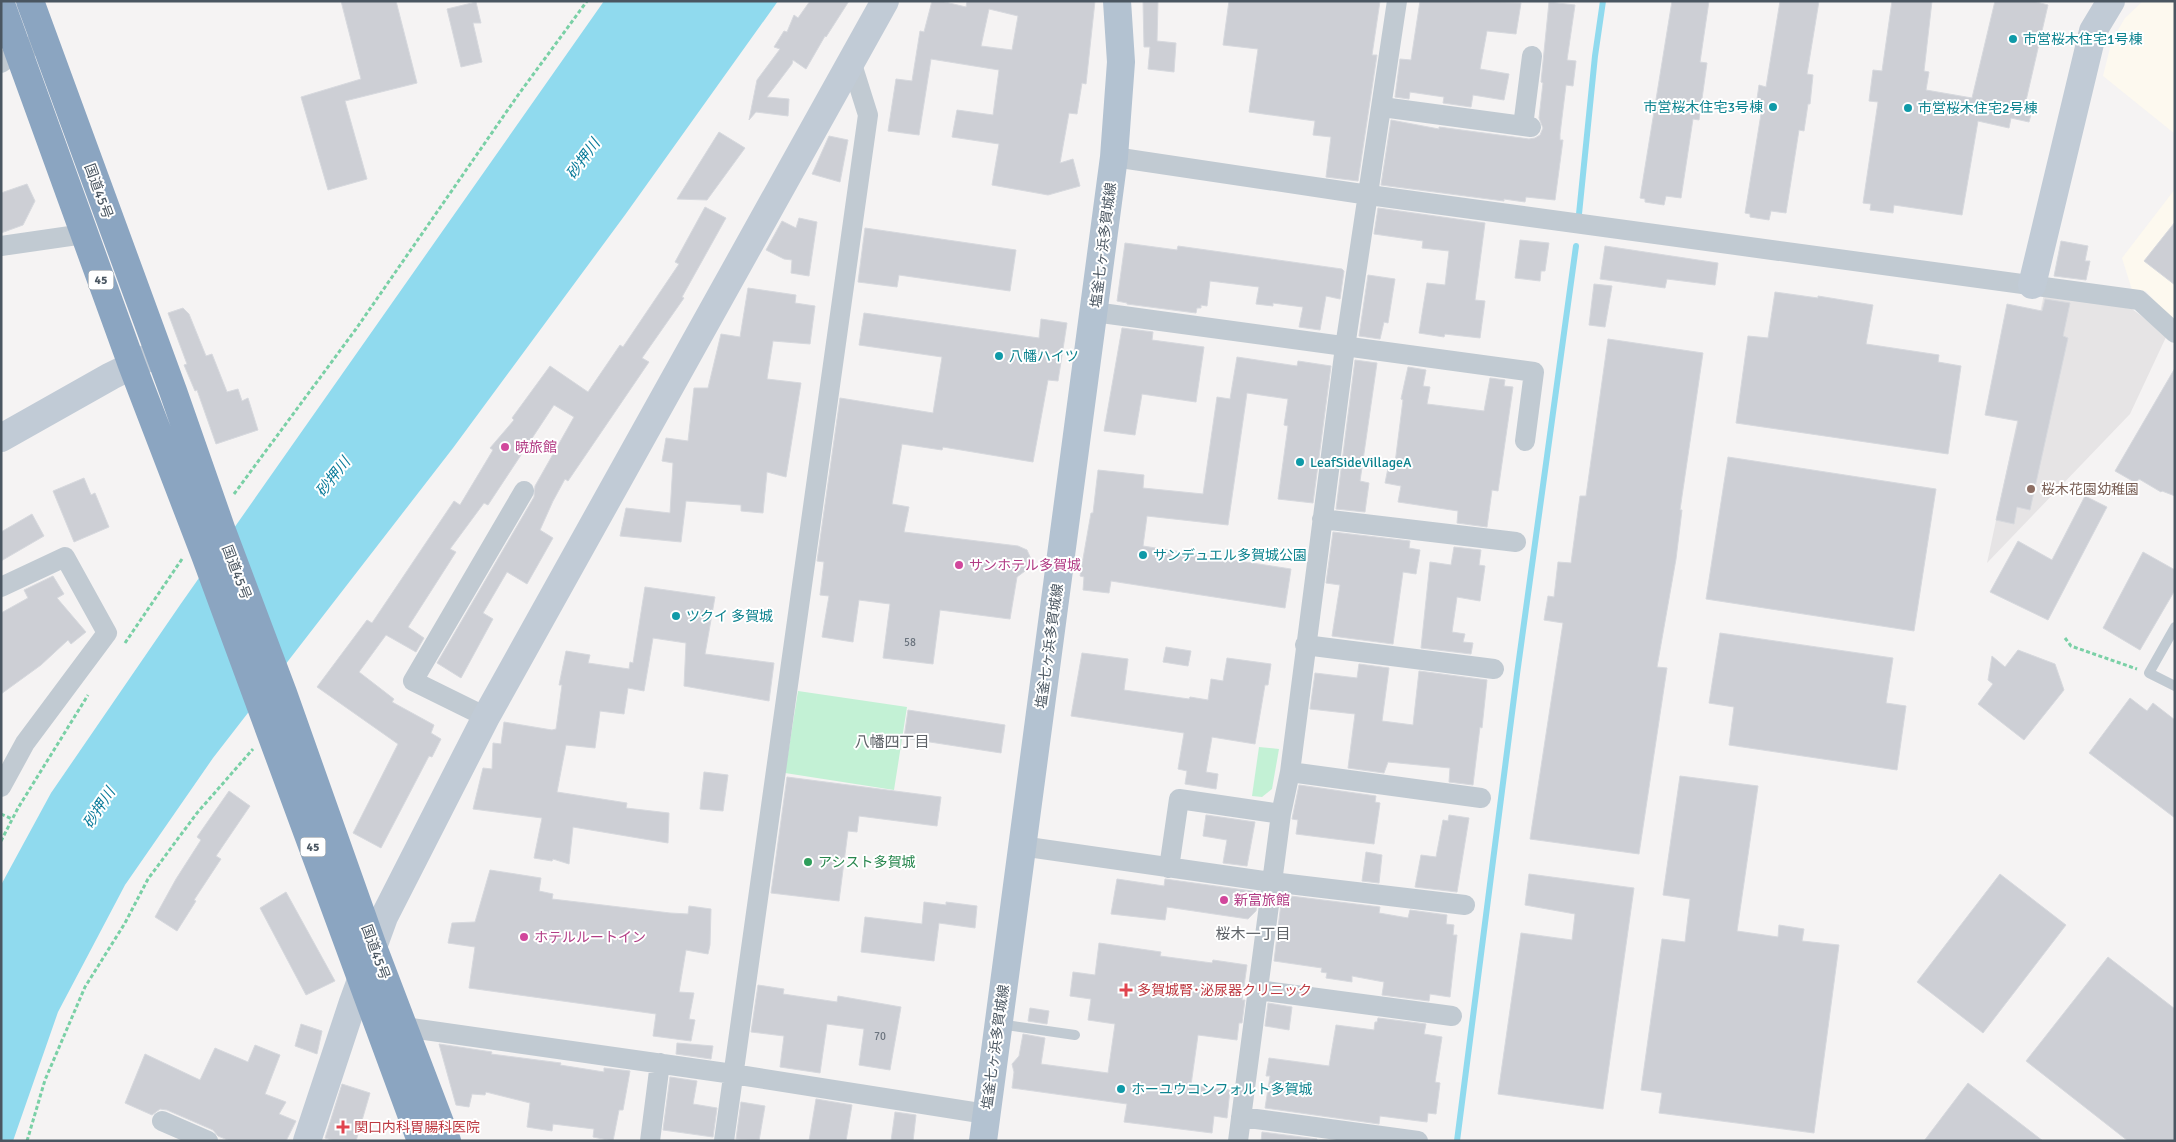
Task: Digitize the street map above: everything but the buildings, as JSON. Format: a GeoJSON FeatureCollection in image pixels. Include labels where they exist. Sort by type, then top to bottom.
{"type":"FeatureCollection","features":[{"type":"Feature","properties":{"kind":"highway","name":"国道45号"},"geometry":{"type":"LineString","coordinates":[[30,1],[222,531],[283,693],[373,947],[447,1141]]}},
{"type":"Feature","properties":{"kind":"highway","name":"国道45号"},"geometry":{"type":"LineString","coordinates":[[1,4],[10,57],[84,234],[132,365],[196,554],[265,716],[421,1141]]}},
{"type":"Feature","properties":{"kind":"main road","name":"塩釜七ヶ浜多賀城線"},"geometry":{"type":"LineString","coordinates":[[983,1141],[1114,157],[1121,62],[1117,1]]}},
{"type":"Feature","properties":{"kind":"street"},"geometry":{"type":"LineString","coordinates":[[308,1141],[384,917],[486,717],[885,1]]}},
{"type":"Feature","properties":{"kind":"street"},"geometry":{"type":"LineString","coordinates":[[1238,1141],[1281,814],[1290,772],[1345,347],[1397,1]]}},
{"type":"Feature","properties":{"kind":"street"},"geometry":{"type":"LineString","coordinates":[[2032,285],[2093,31],[2111,1]]}},
{"type":"Feature","properties":{"kind":"street"},"geometry":{"type":"LineString","coordinates":[[10,57],[45,41]]}},
{"type":"Feature","properties":{"kind":"street"},"geometry":{"type":"LineString","coordinates":[[1382,107],[1527,127],[1532,56]]}},
{"type":"Feature","properties":{"kind":"street"},"geometry":{"type":"LineString","coordinates":[[724,1141],[868,115],[851,61]]}},
{"type":"Feature","properties":{"kind":"street"},"geometry":{"type":"LineString","coordinates":[[1114,157],[2139,300],[2175,333]]}},
{"type":"Feature","properties":{"kind":"street"},"geometry":{"type":"LineString","coordinates":[[1,246],[84,234]]}},
{"type":"Feature","properties":{"kind":"street"},"geometry":{"type":"LineString","coordinates":[[1094,312],[1534,372],[1525,440]]}},
{"type":"Feature","properties":{"kind":"street"},"geometry":{"type":"LineString","coordinates":[[1,438],[132,365],[158,353]]}},
{"type":"Feature","properties":{"kind":"street"},"geometry":{"type":"LineString","coordinates":[[486,717],[413,681],[524,491]]}},
{"type":"Feature","properties":{"kind":"street"},"geometry":{"type":"LineString","coordinates":[[1322,519],[1516,542]]}},
{"type":"Feature","properties":{"kind":"street"},"geometry":{"type":"LineString","coordinates":[[1,587],[65,557],[107,633],[25,743],[1,787]]}},
{"type":"Feature","properties":{"kind":"street"},"geometry":{"type":"LineString","coordinates":[[1305,645],[1494,669]]}},
{"type":"Feature","properties":{"kind":"street"},"geometry":{"type":"LineString","coordinates":[[1290,772],[1481,798]]}},
{"type":"Feature","properties":{"kind":"street"},"geometry":{"type":"LineString","coordinates":[[1169,868],[1179,799],[1281,814]]}},
{"type":"Feature","properties":{"kind":"street"},"geometry":{"type":"LineString","coordinates":[[1021,846],[1272,882],[1465,905]]}},
{"type":"Feature","properties":{"kind":"street"},"geometry":{"type":"LineString","coordinates":[[1258,990],[1452,1016]]}},
{"type":"Feature","properties":{"kind":"street"},"geometry":{"type":"LineString","coordinates":[[404,1027],[660,1063],[986,1114]]}},
{"type":"Feature","properties":{"kind":"street"},"geometry":{"type":"LineString","coordinates":[[650,1141],[660,1063]]}},
{"type":"Feature","properties":{"kind":"street"},"geometry":{"type":"LineString","coordinates":[[1241,1117],[1418,1141]]}},
{"type":"Feature","properties":{"kind":"street"},"geometry":{"type":"LineString","coordinates":[[162,1121],[208,1141]]}},
{"type":"Feature","properties":{"kind":"lane"},"geometry":{"type":"LineString","coordinates":[[2175,627],[2149,673],[2175,686]]}},
{"type":"Feature","properties":{"kind":"lane"},"geometry":{"type":"LineString","coordinates":[[998,1023],[1075,1035]]}},
{"type":"Feature","properties":{"kind":"path"},"geometry":{"type":"LineString","coordinates":[[228,502],[356,329],[516,98],[587,1]]}},
{"type":"Feature","properties":{"kind":"path"},"geometry":{"type":"LineString","coordinates":[[123,647],[196,554]]}},
{"type":"Feature","properties":{"kind":"path"},"geometry":{"type":"LineString","coordinates":[[2066,638],[2071,646],[2149,673]]}},
{"type":"Feature","properties":{"kind":"path"},"geometry":{"type":"LineString","coordinates":[[1,841],[12,819],[94,688]]}},
{"type":"Feature","properties":{"kind":"path"},"geometry":{"type":"LineString","coordinates":[[27,1141],[45,1080],[85,987],[125,923],[148,880],[197,813],[257,745]]}},
{"type":"Feature","properties":{"kind":"path"},"geometry":{"type":"LineString","coordinates":[[1,814],[12,819]]}},
{"type":"Feature","properties":{"kind":"shaded area"},"geometry":{"type":"Polygon","coordinates":[[[2143,1],[2175,1],[2175,134],[2103,76],[2112,40],[2125,18],[2143,1]]]}},
{"type":"Feature","properties":{"kind":"shaded area"},"geometry":{"type":"Polygon","coordinates":[[[2175,189],[2175,324],[2146,291],[2132,290],[2122,258],[2175,189]]]}},
{"type":"Feature","properties":{"kind":"shaded area","name":"桜木花園幼稚園"},"geometry":{"type":"Polygon","coordinates":[[[2044,294],[2132,309],[2167,335],[2130,414],[1987,563],[2044,294]]]}},
{"type":"Feature","properties":{"kind":"green space"},"geometry":{"type":"Polygon","coordinates":[[[798,691],[907,707],[894,790],[785,773],[798,691]]]}},
{"type":"Feature","properties":{"kind":"green space"},"geometry":{"type":"Polygon","coordinates":[[[1259,747],[1279,749],[1272,789],[1262,797],[1252,796],[1259,747]]]}},
{"type":"Feature","properties":{"kind":"water","name":"砂押川"},"geometry":{"type":"Polygon","coordinates":[[[604,1],[778,1],[625,215],[453,448],[213,758],[125,885],[58,1012],[13,1141],[1,1141],[1,885],[51,793],[180,605],[604,1]]]}},
{"type":"Feature","properties":{"kind":"waterway"},"geometry":{"type":"LineString","coordinates":[[1579,214],[1595,56],[1603,1]]}},
{"type":"Feature","properties":{"kind":"waterway"},"geometry":{"type":"LineString","coordinates":[[1457,1141],[1517,674],[1576,246]]}},
{"type":"Feature","properties":{"kind":"place","name":"市営桜木住宅1号棟"},"geometry":{"type":"Point","coordinates":[2013,39]}},
{"type":"Feature","properties":{"kind":"place","name":"市営桜木住宅3号棟"},"geometry":{"type":"Point","coordinates":[1773,107]}},
{"type":"Feature","properties":{"kind":"place","name":"市営桜木住宅2号棟"},"geometry":{"type":"Point","coordinates":[1908,108]}},
{"type":"Feature","properties":{"kind":"place","name":"八幡ハイツ"},"geometry":{"type":"Point","coordinates":[999,356]}},
{"type":"Feature","properties":{"kind":"place","name":"暁旅館"},"geometry":{"type":"Point","coordinates":[505,447]}},
{"type":"Feature","properties":{"kind":"place","name":"LeafSideVillageA"},"geometry":{"type":"Point","coordinates":[1300,462]}},
{"type":"Feature","properties":{"kind":"place","name":"桜木花園幼稚園"},"geometry":{"type":"Point","coordinates":[2031,489]}},
{"type":"Feature","properties":{"kind":"place","name":"サンデュエル多賀城公園"},"geometry":{"type":"Point","coordinates":[1143,555]}},
{"type":"Feature","properties":{"kind":"place","name":"サンホテル多賀城"},"geometry":{"type":"Point","coordinates":[959,565]}},
{"type":"Feature","properties":{"kind":"place","name":"ツクイ 多賀城"},"geometry":{"type":"Point","coordinates":[676,616]}},
{"type":"Feature","properties":{"kind":"place","name":"アシスト多賀城"},"geometry":{"type":"Point","coordinates":[808,862]}},
{"type":"Feature","properties":{"kind":"place","name":"新富旅館"},"geometry":{"type":"Point","coordinates":[1224,900]}},
{"type":"Feature","properties":{"kind":"place","name":"ホテルルートイン"},"geometry":{"type":"Point","coordinates":[524,937]}},
{"type":"Feature","properties":{"kind":"place","name":"多賀城腎･泌尿器クリニック"},"geometry":{"type":"Point","coordinates":[1126,990]}},
{"type":"Feature","properties":{"kind":"place","name":"ホーユウコンフォルト多賀城"},"geometry":{"type":"Point","coordinates":[1121,1089]}},
{"type":"Feature","properties":{"kind":"place","name":"関口内科胃腸科医院"},"geometry":{"type":"Point","coordinates":[343,1127]}},
{"type":"Feature","properties":{"kind":"district","name":"八幡四丁目"},"geometry":{"type":"Point","coordinates":[892,742]}},
{"type":"Feature","properties":{"kind":"district","name":"桜木一丁目"},"geometry":{"type":"Point","coordinates":[1253,934]}}]}
